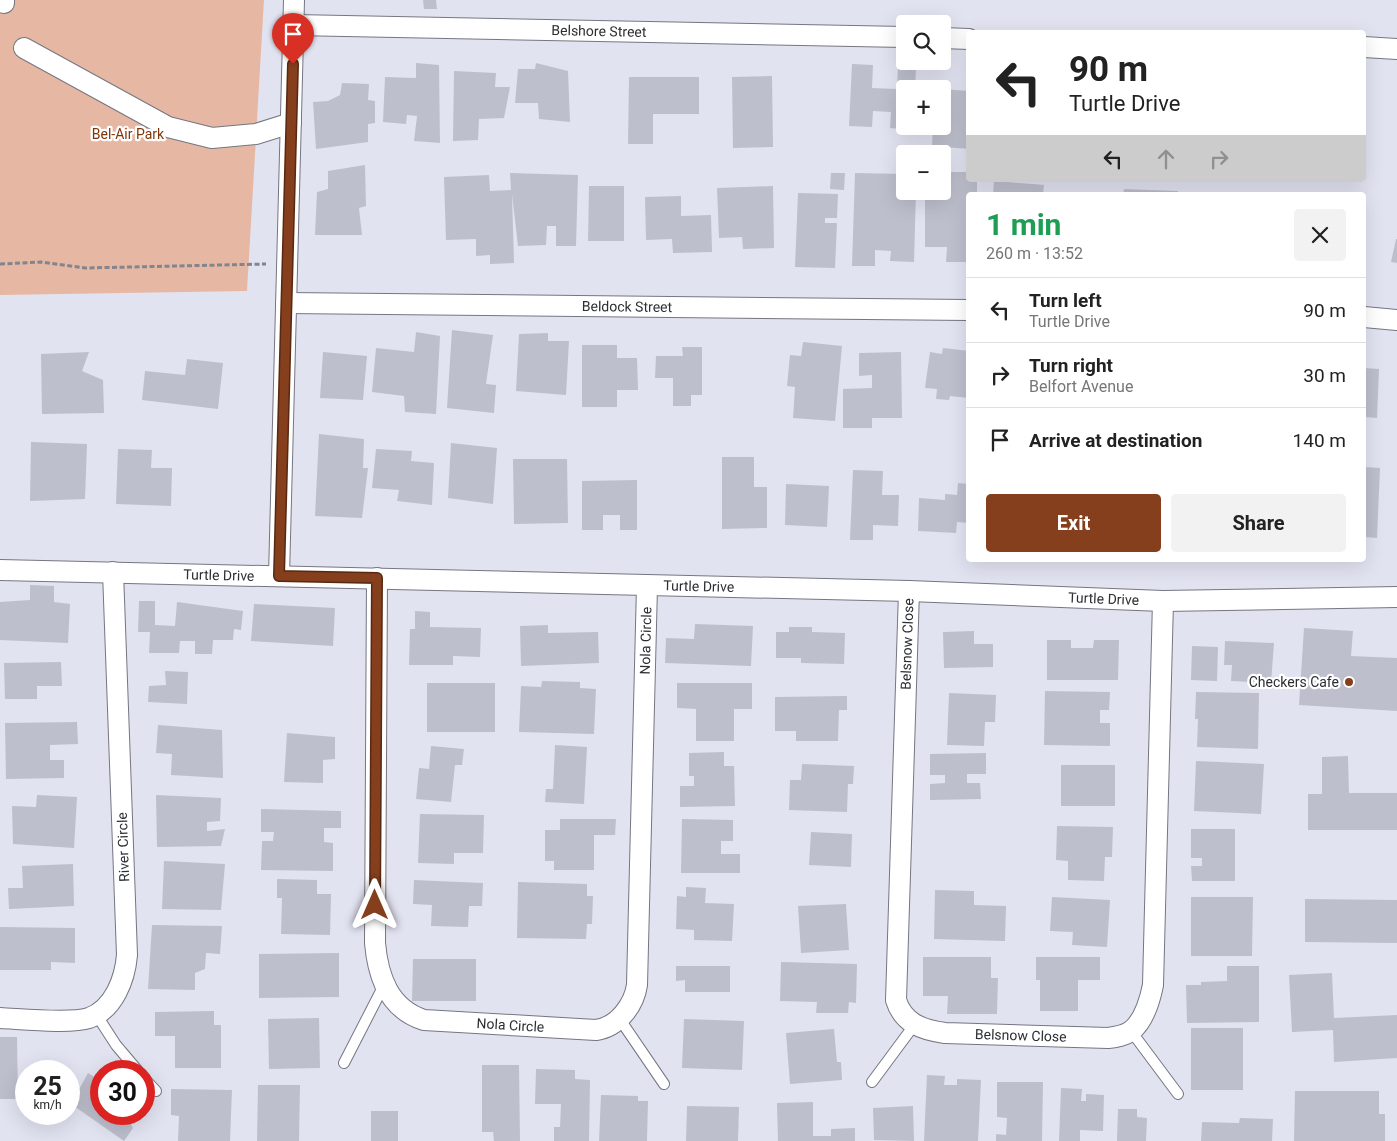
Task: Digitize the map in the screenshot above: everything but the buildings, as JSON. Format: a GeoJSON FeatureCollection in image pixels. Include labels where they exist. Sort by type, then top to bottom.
{"type":"FeatureCollection","features":[{"type":"Feature","properties":{"kind":"street"},"geometry":{"type":"LineString","coordinates":[[279,576],[294,0]]}},
{"type":"Feature","properties":{"kind":"street","name":"Belshore Street"},"geometry":{"type":"LineString","coordinates":[[294,25],[896,37]]}},
{"type":"Feature","properties":{"kind":"street"},"geometry":{"type":"LineString","coordinates":[[951,38],[966,39]]}},
{"type":"Feature","properties":{"kind":"street"},"geometry":{"type":"LineString","coordinates":[[1366,47],[1397,49]]}},
{"type":"Feature","properties":{"kind":"street"},"geometry":{"type":"LineString","coordinates":[[24,48],[168,127],[212,138],[256,134],[291,123]]}},
{"type":"Feature","properties":{"kind":"street","name":"Beldock Street"},"geometry":{"type":"LineString","coordinates":[[286,303],[966,310]]}},
{"type":"Feature","properties":{"kind":"street"},"geometry":{"type":"LineString","coordinates":[[1366,317],[1397,320]]}},
{"type":"Feature","properties":{"kind":"street","name":"Turtle Drive"},"geometry":{"type":"LineString","coordinates":[[0,570],[908,592],[1163,601],[1397,596]]}},
{"type":"Feature","properties":{"kind":"street","name":"River Circle"},"geometry":{"type":"LineString","coordinates":[[96,1014],[104,1008],[119,988],[126,969],[127,955],[113,572]]}},
{"type":"Feature","properties":{"kind":"street","name":"Nola Circle"},"geometry":{"type":"LineString","coordinates":[[377,578],[375,943],[378,968],[384,985],[393,1001],[399,1006],[417,1017],[432,1021],[596,1030],[608,1027],[619,1018],[630,1004],[637,985],[647,586]]}},
{"type":"Feature","properties":{"kind":"street","name":"Belsnow Close"},"geometry":{"type":"LineString","coordinates":[[908,592],[896,1000],[902,1015],[915,1024],[945,1033],[1099,1038],[1120,1036],[1131,1031]]}},
{"type":"Feature","properties":{"kind":"street"},"geometry":{"type":"LineString","coordinates":[[1131,1031],[1141,1018],[1149,1001],[1153,985],[1163,601]]}},
{"type":"Feature","properties":{"kind":"street"},"geometry":{"type":"LineString","coordinates":[[0,1018],[77,1020],[96,1014]]}},
{"type":"Feature","properties":{"kind":"lane"},"geometry":{"type":"LineString","coordinates":[[344,1063],[384,985]]}},
{"type":"Feature","properties":{"kind":"lane"},"geometry":{"type":"LineString","coordinates":[[96,1014],[116,1045],[129,1060]]}},
{"type":"Feature","properties":{"kind":"lane"},"geometry":{"type":"LineString","coordinates":[[619,1018],[664,1084]]}},
{"type":"Feature","properties":{"kind":"lane"},"geometry":{"type":"LineString","coordinates":[[872,1082],[915,1024]]}},
{"type":"Feature","properties":{"kind":"lane"},"geometry":{"type":"LineString","coordinates":[[1131,1031],[1178,1094]]}},
{"type":"Feature","properties":{"kind":"path"},"geometry":{"type":"LineString","coordinates":[[0,264],[41,262],[85,268],[287,263]]}},
{"type":"Feature","properties":{"kind":"green space","name":"Bel-Air Park"},"geometry":{"type":"Polygon","coordinates":[[[0,0],[264,0],[247,291],[0,295],[0,0]]]}},
{"type":"Feature","properties":{"kind":"place","name":"Checkers Cafe"},"geometry":{"type":"Point","coordinates":[1349,682]}},
{"type":"Feature","properties":{"kind":"route"},"geometry":{"type":"LineString","coordinates":[[293,64],[279,576],[377,578],[375,905]]}}]}
